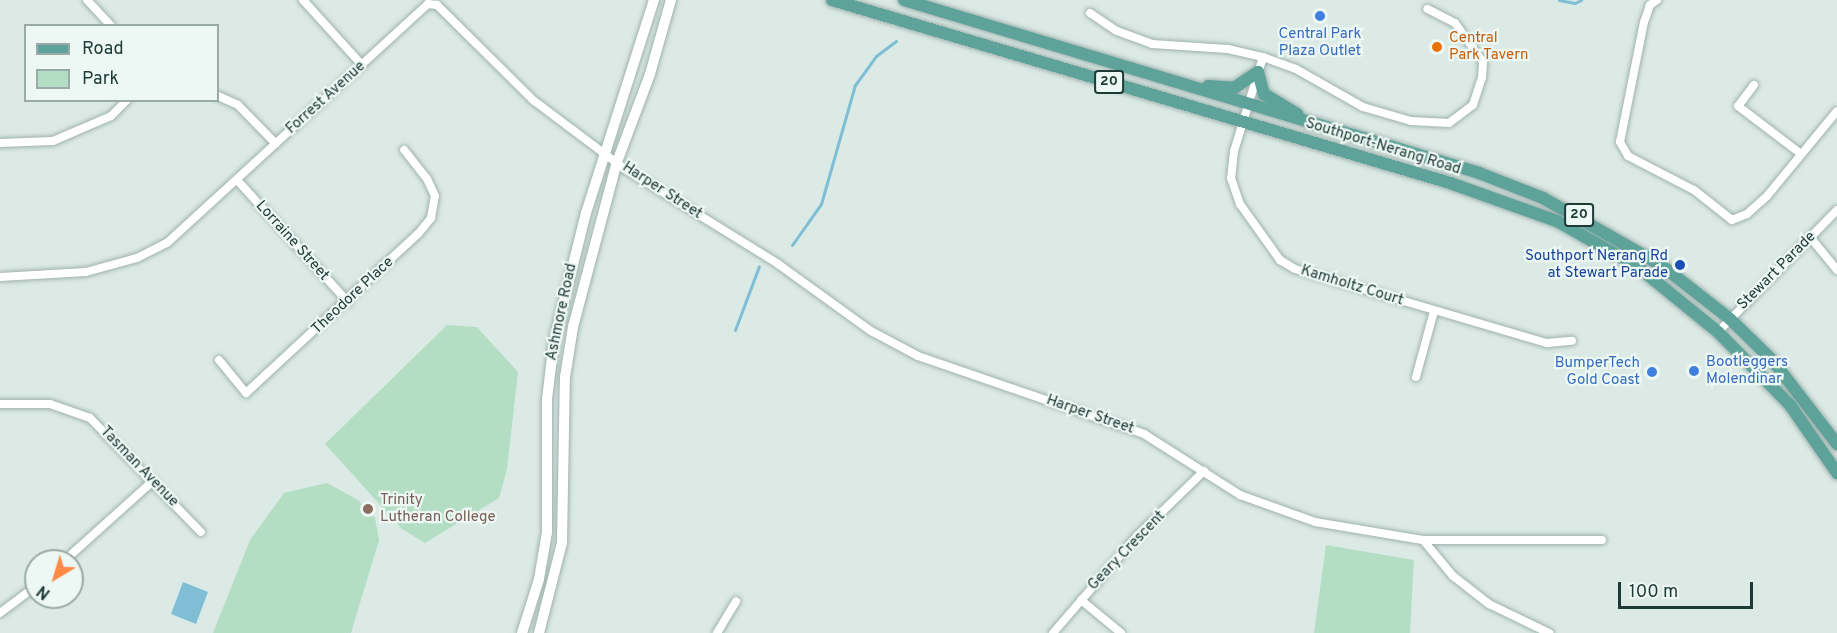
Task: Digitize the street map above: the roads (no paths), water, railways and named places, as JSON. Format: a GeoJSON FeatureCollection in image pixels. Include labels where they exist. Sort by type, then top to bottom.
{"type":"FeatureCollection","features":[{"type":"Feature","properties":{"kind":"main road","name":"Ashmore Road"},"geometry":{"type":"LineString","coordinates":[[522,633],[538,579],[547,532],[550,476],[547,399],[554,341],[605,151],[654,0]]}},
{"type":"Feature","properties":{"kind":"main road","name":"Ashmore Road"},"geometry":{"type":"LineString","coordinates":[[539,633],[557,573],[563,533],[564,404],[570,344],[617,162],[652,66],[671,0]]}},
{"type":"Feature","properties":{"kind":"main road","name":"Southport-Nerang Road"},"geometry":{"type":"LineString","coordinates":[[832,0],[1243,121],[1546,216],[1638,267],[1718,332],[1790,405],[1837,473]]}},
{"type":"Feature","properties":{"kind":"main road","name":"Southport-Nerang Road"},"geometry":{"type":"LineString","coordinates":[[904,0],[1479,173],[1543,198],[1661,265],[1730,319],[1773,361],[1837,444]]}},
{"type":"Feature","properties":{"kind":"main road"},"geometry":{"type":"LineString","coordinates":[[1193,88],[1234,88],[1258,72],[1268,98],[1309,123]]}},
{"type":"Feature","properties":{"kind":"street"},"geometry":{"type":"LineString","coordinates":[[87,0],[109,24]]}},
{"type":"Feature","properties":{"kind":"street"},"geometry":{"type":"LineString","coordinates":[[303,0],[362,65]]}},
{"type":"Feature","properties":{"kind":"street"},"geometry":{"type":"LineString","coordinates":[[1657,0],[1650,4],[1644,22],[1620,142],[1628,156],[1694,190],[1732,220],[1747,214],[1767,196],[1837,111]]}},
{"type":"Feature","properties":{"kind":"street","name":"Forrest Avenue"},"geometry":{"type":"LineString","coordinates":[[0,277],[86,272],[137,258],[167,243],[428,4],[437,4],[532,100],[605,151],[617,162]]}},
{"type":"Feature","properties":{"kind":"street"},"geometry":{"type":"LineString","coordinates":[[1090,13],[1117,31],[1152,44],[1222,48],[1263,57],[1296,69],[1363,107],[1411,121],[1449,123],[1473,105],[1482,78],[1482,62],[1453,21],[1427,9]]}},
{"type":"Feature","properties":{"kind":"street","name":"Kamholtz Court"},"geometry":{"type":"LineString","coordinates":[[1263,57],[1234,151],[1231,178],[1240,204],[1280,260],[1295,269],[1547,343],[1572,341]]}},
{"type":"Feature","properties":{"kind":"street"},"geometry":{"type":"LineString","coordinates":[[1754,85],[1738,106],[1801,154]]}},
{"type":"Feature","properties":{"kind":"street"},"geometry":{"type":"LineString","coordinates":[[219,96],[238,105],[276,144]]}},
{"type":"Feature","properties":{"kind":"street"},"geometry":{"type":"LineString","coordinates":[[0,143],[53,141],[111,116],[125,102]]}},
{"type":"Feature","properties":{"kind":"street","name":"Theodore Place"},"geometry":{"type":"LineString","coordinates":[[219,360],[246,393],[348,302],[431,218],[435,196],[427,178],[404,150]]}},
{"type":"Feature","properties":{"kind":"street","name":"Harper Street"},"geometry":{"type":"LineString","coordinates":[[617,162],[903,349],[935,364],[1113,421],[1152,438],[1240,495],[1283,513],[1423,540],[1602,540]]}},
{"type":"Feature","properties":{"kind":"street","name":"Lorraine Street"},"geometry":{"type":"LineString","coordinates":[[237,180],[348,302]]}},
{"type":"Feature","properties":{"kind":"street","name":"Stewart Parade"},"geometry":{"type":"LineString","coordinates":[[1718,332],[1837,210]]}},
{"type":"Feature","properties":{"kind":"street"},"geometry":{"type":"LineString","coordinates":[[1810,237],[1837,270]]}},
{"type":"Feature","properties":{"kind":"street"},"geometry":{"type":"LineString","coordinates":[[1416,377],[1434,311]]}},
{"type":"Feature","properties":{"kind":"street","name":"Tasman Avenue"},"geometry":{"type":"LineString","coordinates":[[0,404],[50,404],[77,411],[104,429],[201,532]]}},
{"type":"Feature","properties":{"kind":"street","name":"Geary Crescent"},"geometry":{"type":"LineString","coordinates":[[1053,633],[1138,535],[1204,471]]}},
{"type":"Feature","properties":{"kind":"street"},"geometry":{"type":"LineString","coordinates":[[77,549],[153,481]]}},
{"type":"Feature","properties":{"kind":"street"},"geometry":{"type":"LineString","coordinates":[[1423,540],[1444,564],[1489,604],[1549,633]]}},
{"type":"Feature","properties":{"kind":"street"},"geometry":{"type":"LineString","coordinates":[[0,613],[24,595]]}},
{"type":"Feature","properties":{"kind":"street"},"geometry":{"type":"LineString","coordinates":[[1081,600],[1121,633]]}},
{"type":"Feature","properties":{"kind":"street"},"geometry":{"type":"LineString","coordinates":[[717,633],[736,601]]}},
{"type":"Feature","properties":{"kind":"water"},"geometry":{"type":"Polygon","coordinates":[[[183,582],[208,592],[196,624],[171,614],[183,582]]]}},
{"type":"Feature","properties":{"kind":"waterway"},"geometry":{"type":"LineString","coordinates":[[1559,0],[1575,3],[1581,0]]}},
{"type":"Feature","properties":{"kind":"waterway"},"geometry":{"type":"LineString","coordinates":[[792,245],[821,204],[855,85],[876,56],[896,41]]}},
{"type":"Feature","properties":{"kind":"waterway"},"geometry":{"type":"LineString","coordinates":[[735,330],[759,266]]}},
{"type":"Feature","properties":{"kind":"place","name":"Central Park Plaza Outlet"},"geometry":{"type":"Point","coordinates":[1320,16]}},
{"type":"Feature","properties":{"kind":"place","name":"Central Park Tavern"},"geometry":{"type":"Point","coordinates":[1437,47]}},
{"type":"Feature","properties":{"kind":"place","name":"Southport Nerang Rd at Stewart Parade"},"geometry":{"type":"Point","coordinates":[1680,265]}},
{"type":"Feature","properties":{"kind":"place","name":"Bootleggers Molendinar"},"geometry":{"type":"Point","coordinates":[1694,371]}},
{"type":"Feature","properties":{"kind":"place","name":"BumperTech Gold Coast"},"geometry":{"type":"Point","coordinates":[1652,372]}},
{"type":"Feature","properties":{"kind":"place","name":"Trinity Lutheran College"},"geometry":{"type":"Point","coordinates":[368,509]}}]}
